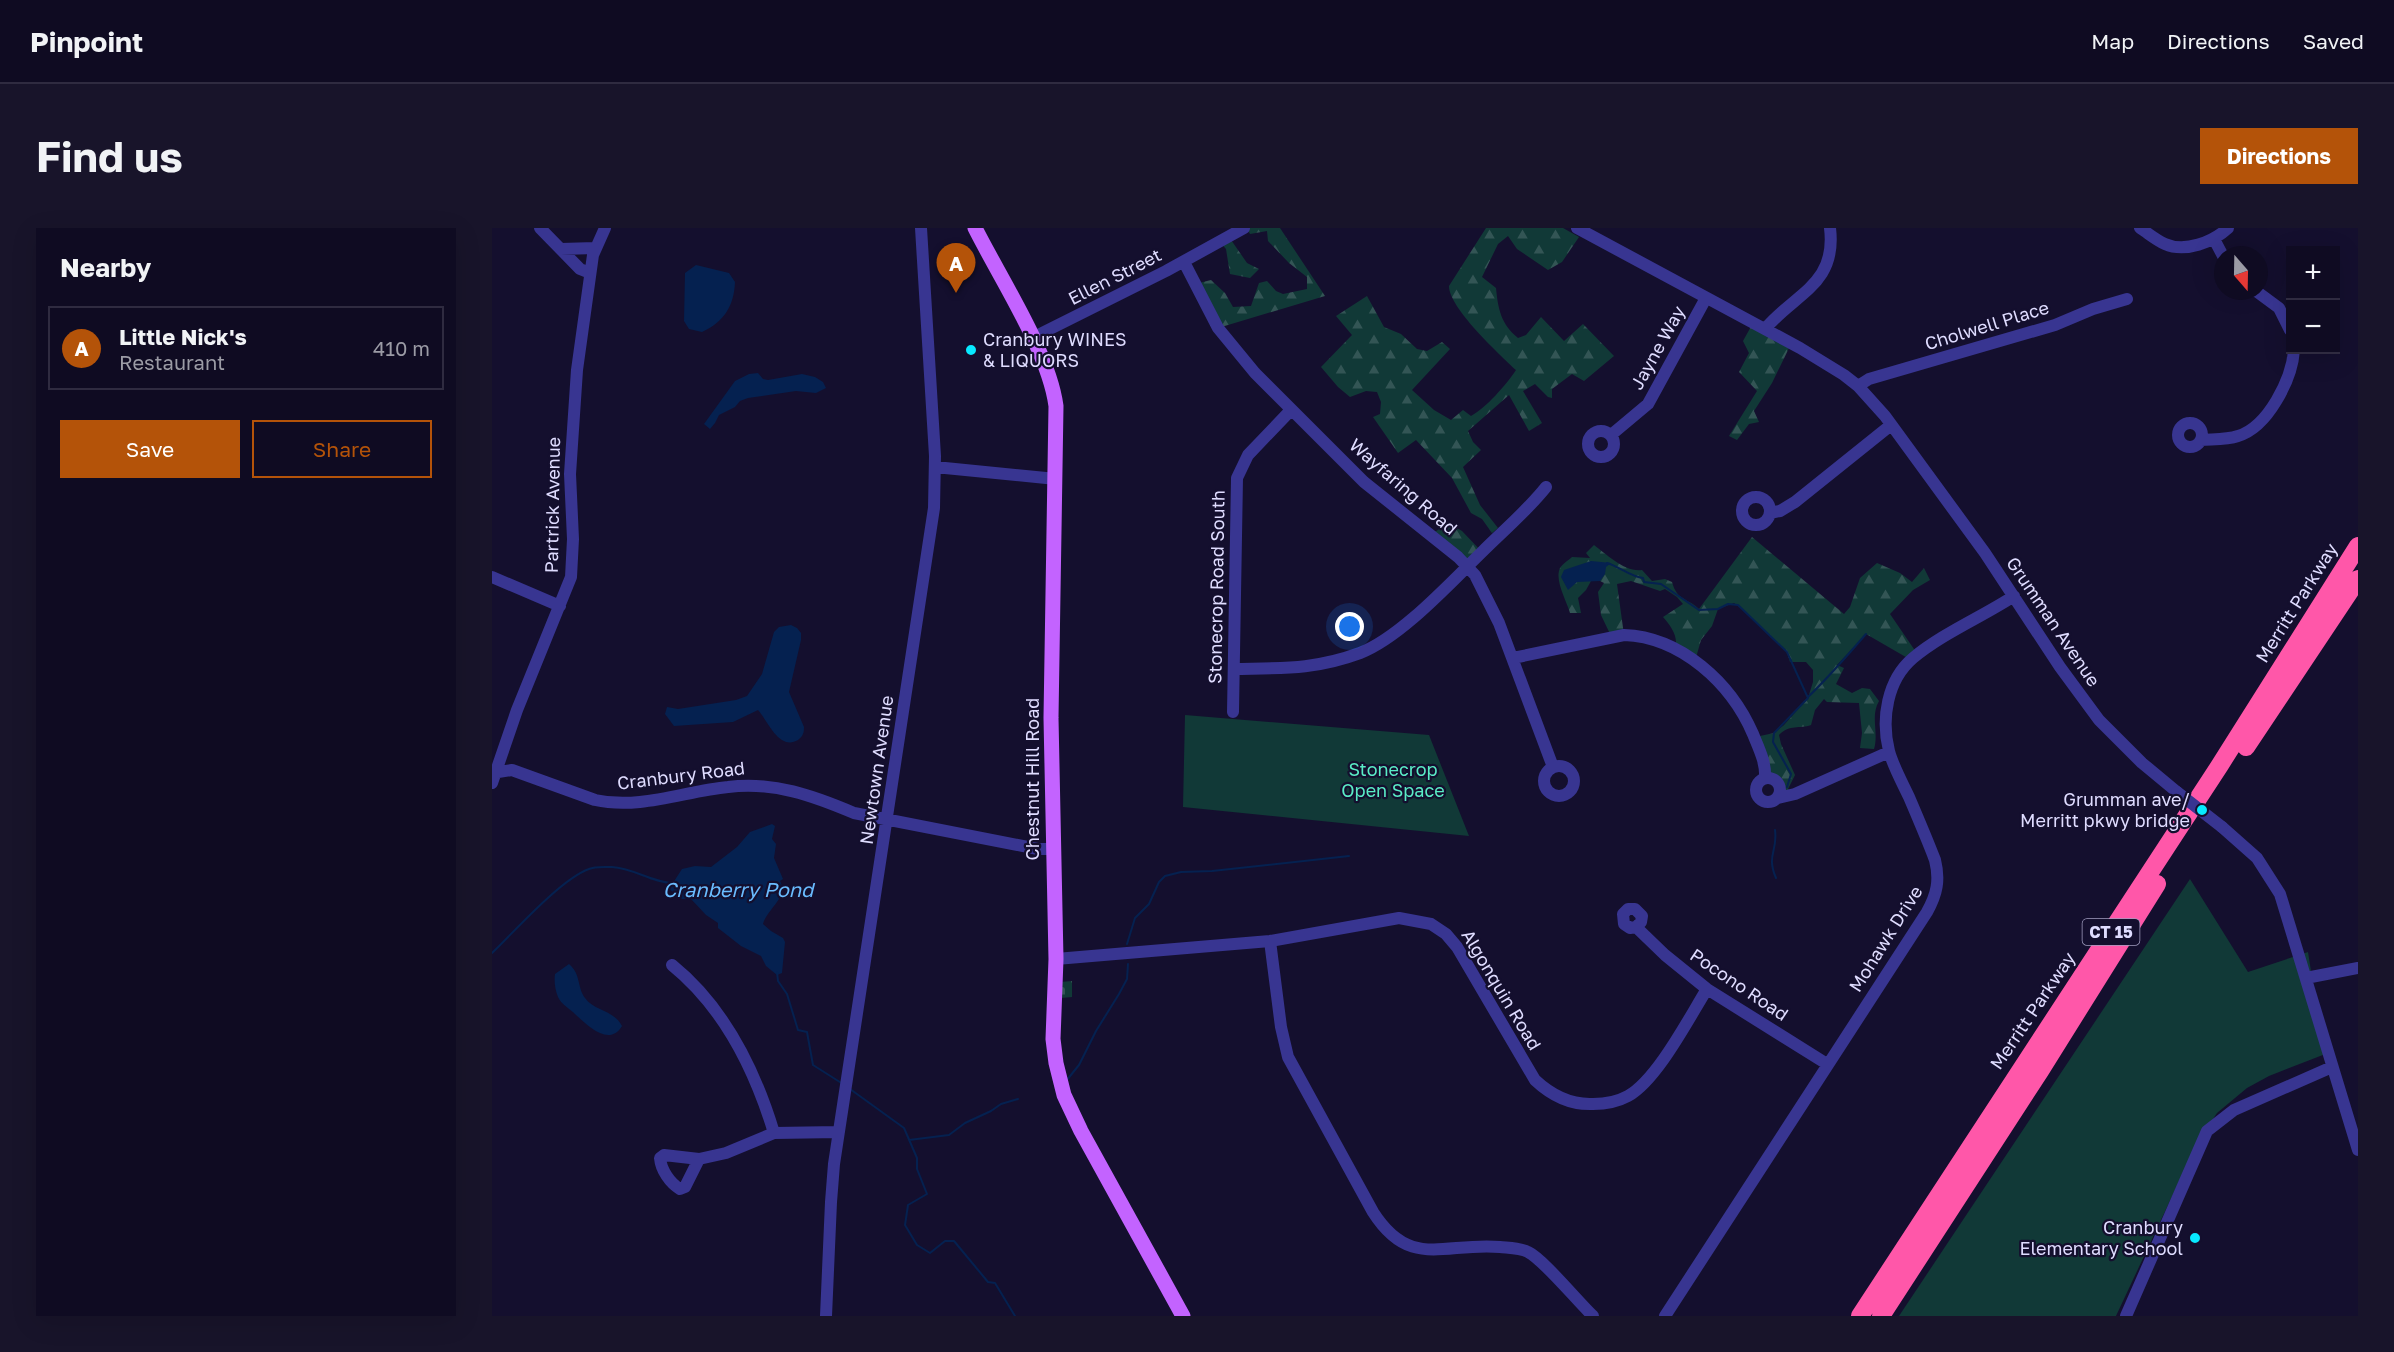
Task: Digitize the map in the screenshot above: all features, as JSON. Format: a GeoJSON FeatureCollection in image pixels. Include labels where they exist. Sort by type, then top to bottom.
{"type":"FeatureCollection","features":[{"type":"Feature","properties":{"kind":"highway","name":"Merritt Parkway"},"geometry":{"type":"LineString","coordinates":[[1860,1316],[2220,765],[2358,546]]}},
{"type":"Feature","properties":{"kind":"highway","name":"Merritt Parkway"},"geometry":{"type":"LineString","coordinates":[[1881,1316],[2040,1071],[2209,803],[2358,579]]}},
{"type":"Feature","properties":{"kind":"main road","name":"Chestnut Hill Road"},"geometry":{"type":"LineString","coordinates":[[975,228],[1032,338],[1049,375],[1055,397],[1056,479],[1051,718],[1056,958],[1053,1039],[1057,1072],[1064,1095],[1097,1162],[1183,1316]]}},
{"type":"Feature","properties":{"kind":"street"},"geometry":{"type":"LineString","coordinates":[[540,228],[580,269],[590,273]]}},
{"type":"Feature","properties":{"kind":"street","name":"Partrick Avenue"},"geometry":{"type":"LineString","coordinates":[[493,776],[517,710],[560,606],[572,569],[570,474],[577,370],[590,273],[595,248],[605,228]]}},
{"type":"Feature","properties":{"kind":"street","name":"Newtown Avenue"},"geometry":{"type":"LineString","coordinates":[[826,1316],[831,1202],[839,1132],[934,508],[935,467],[921,228]]}},
{"type":"Feature","properties":{"kind":"street","name":"Ellen Street"},"geometry":{"type":"LineString","coordinates":[[1032,338],[1184,262],[1244,228]]}},
{"type":"Feature","properties":{"kind":"street","name":"Grumman Avenue"},"geometry":{"type":"LineString","coordinates":[[1577,228],[1765,329],[1844,375],[1858,386],[1892,425],[2099,720],[2142,763],[2248,848],[2272,880],[2286,912],[2358,1150]]}},
{"type":"Feature","properties":{"kind":"street"},"geometry":{"type":"LineString","coordinates":[[1765,329],[1773,319],[1815,285],[1823,274],[1831,249],[1833,228]]}},
{"type":"Feature","properties":{"kind":"street"},"geometry":{"type":"LineString","coordinates":[[2140,228],[2166,244],[2176,247],[2198,245],[2214,239],[2228,228]]}},
{"type":"Feature","properties":{"kind":"street"},"geometry":{"type":"LineString","coordinates":[[2214,239],[2218,246]]}},
{"type":"Feature","properties":{"kind":"street"},"geometry":{"type":"LineString","coordinates":[[561,249],[595,248]]}},
{"type":"Feature","properties":{"kind":"street","name":"Wayfaring Road"},"geometry":{"type":"LineString","coordinates":[[1184,262],[1218,328],[1236,351],[1291,410],[1377,494],[1468,566],[1492,606],[1553,767]]}},
{"type":"Feature","properties":{"kind":"street","name":"Jayne Way"},"geometry":{"type":"LineString","coordinates":[[1611,435],[1648,404],[1706,298]]}},
{"type":"Feature","properties":{"kind":"street","name":"Cholwell Place"},"geometry":{"type":"LineString","coordinates":[[1858,386],[1869,380],[2055,325],[2093,309],[2127,299]]}},
{"type":"Feature","properties":{"kind":"street"},"geometry":{"type":"LineString","coordinates":[[2268,300],[2279,308],[2286,322]]}},
{"type":"Feature","properties":{"kind":"street"},"geometry":{"type":"LineString","coordinates":[[2201,440],[2238,436],[2255,426],[2281,392],[2290,371],[2293,354]]}},
{"type":"Feature","properties":{"kind":"street","name":"Stonecrop Road South"},"geometry":{"type":"LineString","coordinates":[[1233,712],[1237,478],[1248,455],[1291,410]]}},
{"type":"Feature","properties":{"kind":"street"},"geometry":{"type":"LineString","coordinates":[[1770,513],[1780,511],[1795,502],[1892,425]]}},
{"type":"Feature","properties":{"kind":"street"},"geometry":{"type":"LineString","coordinates":[[935,467],[1056,479]]}},
{"type":"Feature","properties":{"kind":"street"},"geometry":{"type":"LineString","coordinates":[[1234,669],[1302,668],[1329,663],[1370,648],[1413,617],[1533,503],[1546,487]]}},
{"type":"Feature","properties":{"kind":"street"},"geometry":{"type":"LineString","coordinates":[[492,577],[560,606]]}},
{"type":"Feature","properties":{"kind":"street","name":"Mohawk Drive"},"geometry":{"type":"LineString","coordinates":[[1665,1316],[1927,912],[1937,891],[1938,873],[1935,860],[1889,752],[1886,725],[1888,702],[1902,670],[1923,650],[2014,596]]}},
{"type":"Feature","properties":{"kind":"street"},"geometry":{"type":"LineString","coordinates":[[1513,658],[1624,635],[1643,636],[1658,641],[1695,661],[1713,676],[1745,715],[1764,762],[1765,778],[1756,787],[1759,799],[1771,802],[1795,794],[1889,752]]}},
{"type":"Feature","properties":{"kind":"street","name":"Cranbury Road"},"geometry":{"type":"LineString","coordinates":[[493,776],[512,770],[595,800],[609,802],[667,799],[728,786],[778,787],[854,813],[1038,849],[1052,849]]}},
{"type":"Feature","properties":{"kind":"street"},"geometry":{"type":"LineString","coordinates":[[1765,778],[1777,782],[1781,790],[1778,798]]}},
{"type":"Feature","properties":{"kind":"street","name":"Algonquin Road"},"geometry":{"type":"LineString","coordinates":[[1056,958],[1270,941],[1387,919],[1409,919],[1431,924],[1446,934],[1457,947],[1535,1080],[1557,1096],[1583,1105],[1617,1101],[1641,1087],[1677,1038],[1707,989]]}},
{"type":"Feature","properties":{"kind":"street","name":"Pocono Road"},"geometry":{"type":"LineString","coordinates":[[1636,927],[1665,955],[1707,989],[1827,1065]]}},
{"type":"Feature","properties":{"kind":"street"},"geometry":{"type":"LineString","coordinates":[[1270,941],[1281,1027],[1288,1057],[1373,1212],[1390,1235],[1405,1245],[1420,1249],[1491,1246],[1527,1251],[1544,1265],[1593,1316]]}},
{"type":"Feature","properties":{"kind":"street"},"geometry":{"type":"LineString","coordinates":[[672,965],[716,1011],[739,1045],[759,1087],[774,1133]]}},
{"type":"Feature","properties":{"kind":"street"},"geometry":{"type":"LineString","coordinates":[[2306,978],[2358,968]]}},
{"type":"Feature","properties":{"kind":"street"},"geometry":{"type":"LineString","coordinates":[[2126,1316],[2207,1131],[2218,1121],[2247,1104],[2332,1067]]}},
{"type":"Feature","properties":{"kind":"street"},"geometry":{"type":"LineString","coordinates":[[699,1159],[726,1153],[774,1133],[839,1132]]}},
{"type":"Feature","properties":{"kind":"green space"},"geometry":{"type":"Polygon","coordinates":[[[1247,228],[1280,228],[1325,296],[1218,328],[1195,284],[1211,280],[1225,293],[1233,307],[1251,306],[1259,283],[1267,281],[1276,291],[1283,294],[1307,289],[1307,277],[1289,263],[1268,241],[1267,231],[1250,234],[1247,228]]]}},
{"type":"Feature","properties":{"kind":"green space"},"geometry":{"type":"Polygon","coordinates":[[[1486,228],[1563,228],[1579,237],[1562,262],[1548,270],[1517,249],[1508,236],[1498,244],[1482,277],[1496,288],[1501,316],[1518,338],[1526,335],[1541,317],[1564,341],[1583,324],[1614,356],[1584,381],[1572,374],[1552,389],[1552,398],[1535,384],[1523,391],[1542,423],[1529,431],[1509,395],[1468,431],[1473,442],[1481,450],[1463,467],[1480,505],[1498,528],[1492,533],[1482,519],[1471,513],[1452,478],[1416,440],[1398,453],[1373,417],[1380,414],[1381,402],[1377,392],[1366,391],[1350,397],[1321,367],[1352,335],[1336,316],[1367,296],[1384,327],[1401,334],[1417,349],[1427,351],[1442,342],[1450,349],[1412,390],[1434,410],[1451,420],[1463,410],[1471,416],[1483,408],[1516,370],[1466,318],[1451,295],[1449,286],[1486,228]]]}},
{"type":"Feature","properties":{"kind":"green space"},"geometry":{"type":"Polygon","coordinates":[[[1229,237],[1247,263],[1259,269],[1250,278],[1230,274],[1226,249],[1220,242],[1229,237]]]}},
{"type":"Feature","properties":{"kind":"green space"},"geometry":{"type":"Polygon","coordinates":[[[1753,323],[1789,348],[1772,383],[1754,411],[1759,422],[1749,424],[1737,440],[1729,436],[1757,391],[1739,372],[1749,353],[1743,341],[1753,323]]]}},
{"type":"Feature","properties":{"kind":"green space"},"geometry":{"type":"Polygon","coordinates":[[[1448,523],[1462,531],[1482,552],[1468,566],[1429,536],[1448,523]]]}},
{"type":"Feature","properties":{"kind":"green space"},"geometry":{"type":"Polygon","coordinates":[[[1752,537],[1844,614],[1850,607],[1860,578],[1877,563],[1900,573],[1912,582],[1924,568],[1930,580],[1913,590],[1890,614],[1918,655],[1911,660],[1866,634],[1837,665],[1844,668],[1836,684],[1852,693],[1862,688],[1870,689],[1879,701],[1875,713],[1874,749],[1860,748],[1862,733],[1859,703],[1827,702],[1824,699],[1815,710],[1811,725],[1791,728],[1779,735],[1795,775],[1788,789],[1795,794],[1780,794],[1780,785],[1770,778],[1760,736],[1774,733],[1808,698],[1813,682],[1813,670],[1806,662],[1790,662],[1787,652],[1734,603],[1718,609],[1712,626],[1701,640],[1695,661],[1675,649],[1675,636],[1663,617],[1683,604],[1665,589],[1660,591],[1631,581],[1617,584],[1624,635],[1612,638],[1601,615],[1598,592],[1604,583],[1596,579],[1591,581],[1578,598],[1581,613],[1570,613],[1558,576],[1562,565],[1572,557],[1590,558],[1586,553],[1594,545],[1623,566],[1642,570],[1652,581],[1665,579],[1672,582],[1680,596],[1699,609],[1752,537]]]}},
{"type":"Feature","properties":{"kind":"green space","name":"Stonecrop Open Space"},"geometry":{"type":"Polygon","coordinates":[[[1185,715],[1429,735],[1469,836],[1183,807],[1185,715]]]}},
{"type":"Feature","properties":{"kind":"green space"},"geometry":{"type":"Polygon","coordinates":[[[2190,879],[2248,972],[2308,952],[2316,1003],[2328,1053],[2269,1076],[2247,1088],[2217,1113],[2197,1143],[2116,1316],[1899,1316],[2190,879]]]}},
{"type":"Feature","properties":{"kind":"green space"},"geometry":{"type":"Polygon","coordinates":[[[1072,981],[1072,997],[1061,998],[1061,982],[1072,981]]]}},
{"type":"Feature","properties":{"kind":"water"},"geometry":{"type":"Polygon","coordinates":[[[696,265],[729,273],[735,282],[730,306],[722,318],[702,332],[689,329],[684,321],[685,273],[696,265]]]}},
{"type":"Feature","properties":{"kind":"water"},"geometry":{"type":"Polygon","coordinates":[[[758,373],[763,379],[768,380],[802,374],[815,377],[823,382],[826,388],[816,393],[796,391],[748,398],[719,415],[710,429],[704,424],[735,381],[749,374],[758,373]]]}},
{"type":"Feature","properties":{"kind":"water"},"geometry":{"type":"Polygon","coordinates":[[[1591,561],[1611,563],[1606,567],[1605,574],[1600,581],[1577,582],[1568,590],[1561,577],[1564,570],[1591,561]]]}},
{"type":"Feature","properties":{"kind":"water"},"geometry":{"type":"Polygon","coordinates":[[[791,625],[801,633],[789,692],[804,727],[800,739],[785,742],[775,733],[758,710],[733,722],[674,726],[665,714],[667,707],[678,709],[736,700],[747,696],[762,674],[774,632],[779,627],[791,625]]]}},
{"type":"Feature","properties":{"kind":"water","name":"Cranberry Pond"},"geometry":{"type":"Polygon","coordinates":[[[772,824],[775,826],[772,839],[776,844],[774,858],[783,879],[780,881],[782,892],[763,924],[783,938],[785,942],[782,973],[777,975],[766,966],[761,956],[741,946],[718,928],[718,923],[706,915],[691,899],[682,899],[669,889],[682,869],[695,866],[711,867],[737,847],[750,832],[772,824]]]}},
{"type":"Feature","properties":{"kind":"water"},"geometry":{"type":"Polygon","coordinates":[[[569,964],[577,976],[585,998],[593,1006],[614,1017],[622,1026],[617,1032],[604,1035],[598,1032],[559,1000],[555,988],[555,974],[569,964]]]}},
{"type":"Feature","properties":{"kind":"waterway"},"geometry":{"type":"LineString","coordinates":[[1607,563],[1643,578],[1644,582],[1661,584],[1699,610],[1718,609],[1728,604],[1738,605],[1787,652],[1808,698],[1774,733],[1773,742],[1791,774],[1787,787]]}},
{"type":"Feature","properties":{"kind":"waterway"},"geometry":{"type":"LineString","coordinates":[[1808,697],[1866,634]]}},
{"type":"Feature","properties":{"kind":"waterway"},"geometry":{"type":"LineString","coordinates":[[1775,830],[1772,864],[1776,878]]}},
{"type":"Feature","properties":{"kind":"waterway"},"geometry":{"type":"LineString","coordinates":[[1127,944],[1135,918],[1149,904],[1159,882],[1165,876],[1181,872],[1212,871],[1349,856]]}},
{"type":"Feature","properties":{"kind":"waterway"},"geometry":{"type":"LineString","coordinates":[[492,953],[552,894],[565,883],[591,868],[620,868],[658,881],[674,883]]}},
{"type":"Feature","properties":{"kind":"waterway"},"geometry":{"type":"LineString","coordinates":[[1066,1081],[1079,1065],[1127,979],[1128,964]]}},
{"type":"Feature","properties":{"kind":"waterway"},"geometry":{"type":"LineString","coordinates":[[777,972],[778,981],[787,994],[798,1030],[807,1032],[813,1065],[843,1084]]}},
{"type":"Feature","properties":{"kind":"waterway"},"geometry":{"type":"LineString","coordinates":[[850,1089],[904,1128],[917,1158],[917,1169],[927,1194],[908,1205],[905,1225],[917,1245],[930,1253],[945,1241],[954,1241],[988,1282],[995,1283],[1015,1316]]}},
{"type":"Feature","properties":{"kind":"waterway"},"geometry":{"type":"LineString","coordinates":[[909,1140],[949,1135],[965,1123],[1001,1104],[1018,1099]]}},
{"type":"Feature","properties":{"kind":"place","name":"Little Nick's"},"geometry":{"type":"Point","coordinates":[956,293]}},
{"type":"Feature","properties":{"kind":"place","name":"Cranbury WINES & LIQUORS"},"geometry":{"type":"Point","coordinates":[971,350]}},
{"type":"Feature","properties":{"kind":"place","name":"Grumman ave/ Merritt pkwy bridge"},"geometry":{"type":"Point","coordinates":[2202,810]}},
{"type":"Feature","properties":{"kind":"place","name":"Cranbury Elementary School"},"geometry":{"type":"Point","coordinates":[2195,1238]}}]}
